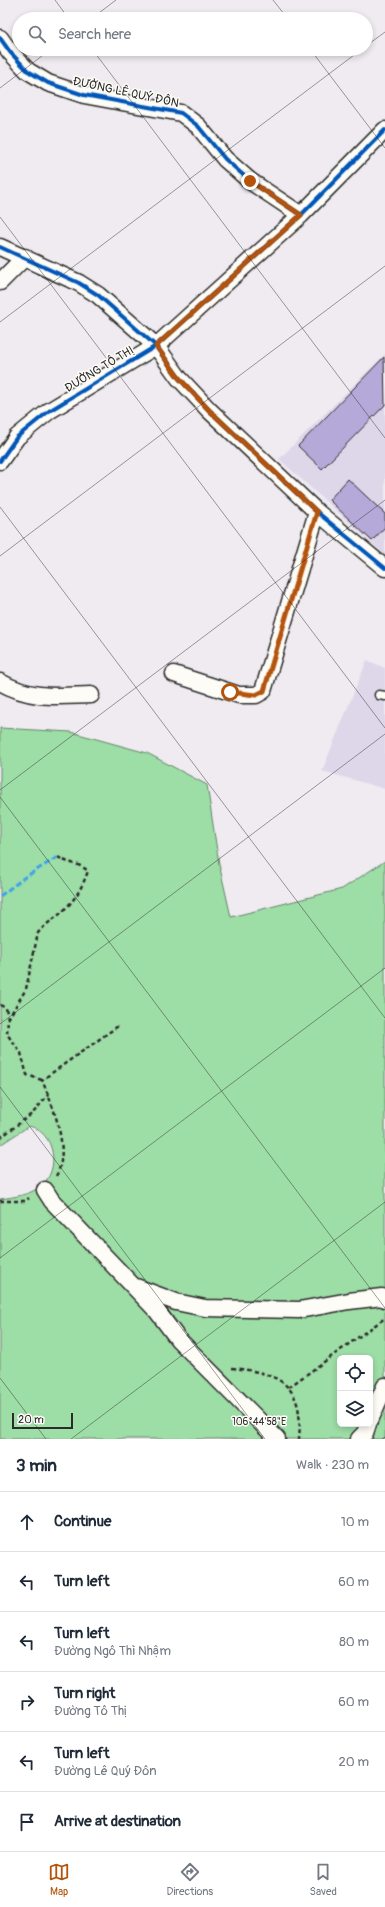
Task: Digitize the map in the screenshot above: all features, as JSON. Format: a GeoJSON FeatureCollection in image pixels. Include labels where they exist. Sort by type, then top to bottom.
{"type":"FeatureCollection","features":[{"type":"Feature","properties":{"kind":"street","name":"ĐƯỜNG LÊ QUÝ ĐÔN"},"geometry":{"type":"LineString","coordinates":[[0,38],[12,54]]}},
{"type":"Feature","properties":{"kind":"street","name":"ĐƯỜNG LÊ QUÝ ĐÔN"},"geometry":{"type":"LineString","coordinates":[[14,56],[28,71],[48,83],[84,95],[181,114],[198,126],[225,159],[250,181],[301,215]]}},
{"type":"Feature","properties":{"kind":"street","name":"ĐƯỜNG TÔ THỊ"},"geometry":{"type":"LineString","coordinates":[[0,461],[18,437],[49,411],[156,346],[301,215],[385,130]]}},
{"type":"Feature","properties":{"kind":"street"},"geometry":{"type":"LineString","coordinates":[[0,247],[79,282],[98,295],[156,346],[179,378],[209,410],[317,512],[385,568]]}},
{"type":"Feature","properties":{"kind":"street"},"geometry":{"type":"LineString","coordinates":[[0,282],[25,257]]}},
{"type":"Feature","properties":{"kind":"street"},"geometry":{"type":"LineString","coordinates":[[174,674],[240,695],[256,695],[264,691],[317,512]]}},
{"type":"Feature","properties":{"kind":"street"},"geometry":{"type":"LineString","coordinates":[[0,682],[28,695],[91,695]]}},
{"type":"Feature","properties":{"kind":"street"},"geometry":{"type":"LineString","coordinates":[[45,1190],[52,1200],[157,1311],[178,1339],[277,1439]]}},
{"type":"Feature","properties":{"kind":"street"},"geometry":{"type":"LineString","coordinates":[[133,1285],[176,1302],[205,1308],[299,1310],[349,1301],[382,1297],[385,1299]]}},
{"type":"Feature","properties":{"kind":"street"},"geometry":{"type":"LineString","coordinates":[[373,1413],[385,1386]]}},
{"type":"Feature","properties":{"kind":"street"},"geometry":{"type":"LineString","coordinates":[[358,1439],[365,1433],[367,1427]]}},
{"type":"Feature","properties":{"kind":"path"},"geometry":{"type":"LineString","coordinates":[[8,1019],[26,990],[38,933],[44,926],[66,909],[81,889],[88,871],[80,864],[66,862],[58,857]]}},
{"type":"Feature","properties":{"kind":"path"},"geometry":{"type":"LineString","coordinates":[[0,1005],[6,1008],[8,1019],[7,1034],[21,1053],[27,1075],[42,1080],[48,1095],[59,1125],[61,1167],[50,1188],[25,1201],[0,1201]]}},
{"type":"Feature","properties":{"kind":"path"},"geometry":{"type":"LineString","coordinates":[[42,1080],[118,1026]]}},
{"type":"Feature","properties":{"kind":"path"},"geometry":{"type":"LineString","coordinates":[[0,1138],[33,1113],[48,1095]]}},
{"type":"Feature","properties":{"kind":"path"},"geometry":{"type":"LineString","coordinates":[[289,1388],[385,1318]]}},
{"type":"Feature","properties":{"kind":"path"},"geometry":{"type":"LineString","coordinates":[[207,1369],[234,1368],[281,1380],[289,1388],[298,1402],[300,1419],[299,1439]]}},
{"type":"Feature","properties":{"kind":"shaded area"},"geometry":{"type":"Polygon","coordinates":[[[385,354],[385,555],[279,459],[385,354]]]}},
{"type":"Feature","properties":{"kind":"shaded area"},"geometry":{"type":"Polygon","coordinates":[[[367,660],[385,668],[385,789],[322,771],[367,660]]]}},
{"type":"Feature","properties":{"kind":"green space"},"geometry":{"type":"Polygon","coordinates":[[[0,728],[71,732],[147,753],[207,785],[219,864],[231,917],[342,889],[385,861],[385,1439],[0,1439],[0,1199],[27,1194],[37,1189],[47,1179],[53,1162],[52,1152],[45,1136],[38,1130],[29,1126],[0,1145],[0,728]]]}},
{"type":"Feature","properties":{"kind":"building"},"geometry":{"type":"Polygon","coordinates":[[[384,357],[385,405],[322,469],[298,446],[384,357]]]}},
{"type":"Feature","properties":{"kind":"building"},"geometry":{"type":"Polygon","coordinates":[[[348,479],[385,514],[385,527],[372,541],[329,500],[348,479]]]}},
{"type":"Feature","properties":{"kind":"marked path"},"geometry":{"type":"LineString","coordinates":[[0,896],[25,877],[58,857]]}},
{"type":"Feature","properties":{"kind":"cycle path"},"geometry":{"type":"LineString","coordinates":[[0,38],[12,54]]}},
{"type":"Feature","properties":{"kind":"cycle path"},"geometry":{"type":"LineString","coordinates":[[14,56],[28,71],[48,83],[84,95],[181,113],[198,126],[225,159],[250,181],[301,215]]}},
{"type":"Feature","properties":{"kind":"cycle path"},"geometry":{"type":"LineString","coordinates":[[0,461],[17,437],[49,411],[156,346],[301,215],[385,130]]}},
{"type":"Feature","properties":{"kind":"cycle path"},"geometry":{"type":"LineString","coordinates":[[0,247],[79,283],[98,295],[156,346],[179,378],[209,410],[317,512],[385,568]]}},
{"type":"Feature","properties":{"kind":"route"},"geometry":{"type":"LineString","coordinates":[[230,692],[240,695],[256,695],[264,691],[317,512],[209,410],[179,378],[156,346],[301,215],[250,181]]}}]}
